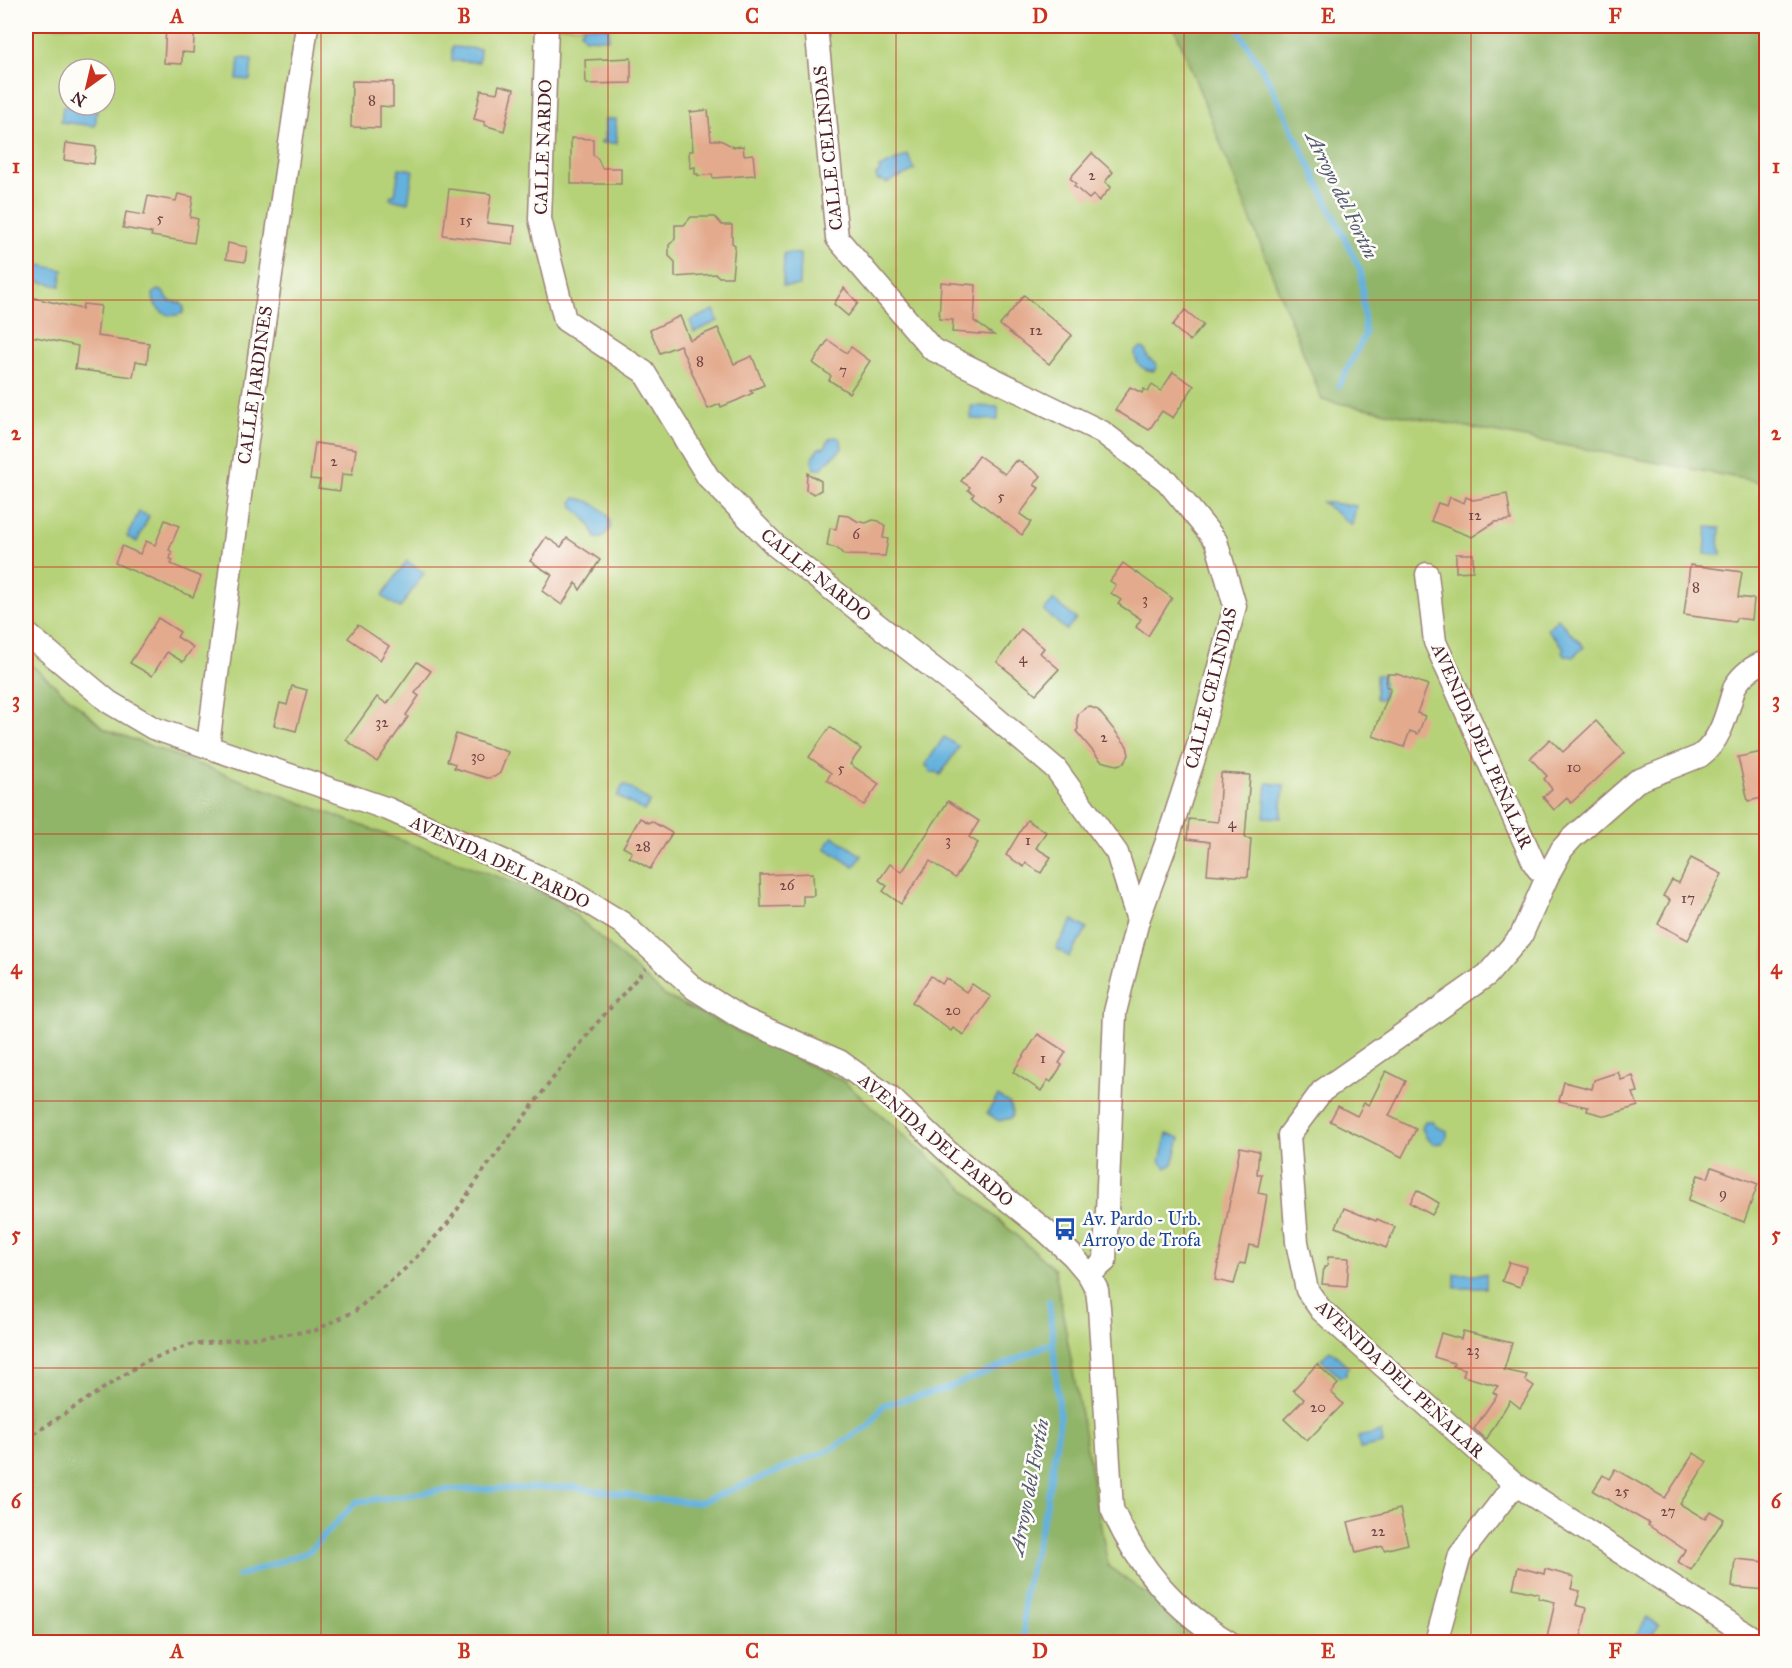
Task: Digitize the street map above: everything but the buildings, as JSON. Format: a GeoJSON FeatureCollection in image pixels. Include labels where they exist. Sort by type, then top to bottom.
{"type":"FeatureCollection","features":[{"type":"Feature","properties":{"kind":"street","name":"CALLE JARDINES"},"geometry":{"type":"LineString","coordinates":[[208,745],[247,441],[307,26]]}},
{"type":"Feature","properties":{"kind":"street","name":"CALLE NARDO"},"geometry":{"type":"LineString","coordinates":[[547,26],[540,219],[565,320],[644,372],[708,477],[776,546],[978,703],[1056,769],[1117,853],[1138,920]]}},
{"type":"Feature","properties":{"kind":"street","name":"CALLE CELINDAS"},"geometry":{"type":"LineString","coordinates":[[816,26],[837,238],[932,349],[1102,432],[1167,482],[1216,541],[1235,606],[1198,746],[1138,920],[1115,1012],[1105,1261],[1089,1275]]}},
{"type":"Feature","properties":{"kind":"street","name":"AVENIDA DEL PEÑALAR"},"geometry":{"type":"LineString","coordinates":[[1427,574],[1435,642],[1534,863],[1538,869],[1548,875]]}},
{"type":"Feature","properties":{"kind":"street","name":"AVENIDA DEL PARDO"},"geometry":{"type":"LineString","coordinates":[[26,633],[108,702],[153,728],[208,745],[388,809],[566,889],[622,922],[695,989],[741,1018],[839,1061],[893,1100],[948,1152],[1046,1231],[1073,1256],[1089,1275],[1097,1290],[1099,1307],[1112,1509],[1139,1561],[1164,1591],[1190,1615],[1229,1642]]}},
{"type":"Feature","properties":{"kind":"street","name":"AVENIDA DEL PEÑALAR"},"geometry":{"type":"LineString","coordinates":[[1759,1642],[1515,1484],[1322,1310],[1307,1290],[1297,1242],[1289,1136],[1322,1091],[1487,975],[1521,936],[1562,849],[1630,786],[1707,751],[1718,736],[1739,680],[1755,667],[1767,662]]}},
{"type":"Feature","properties":{"kind":"street"},"geometry":{"type":"LineString","coordinates":[[1436,1642],[1460,1556],[1515,1484]]}},
{"type":"Feature","properties":{"kind":"path"},"geometry":{"type":"LineString","coordinates":[[26,1439],[144,1362],[189,1345],[314,1331],[355,1311],[406,1267],[448,1223],[554,1077],[597,1023],[658,954]]}},
{"type":"Feature","properties":{"kind":"green space"},"geometry":{"type":"Polygon","coordinates":[[[26,26],[1766,26],[1766,1642],[26,1642],[26,26]]]}},
{"type":"Feature","properties":{"kind":"green space"},"geometry":{"type":"Polygon","coordinates":[[[1174,26],[1766,26],[1766,483],[1322,400],[1174,26]]]}},
{"type":"Feature","properties":{"kind":"green space"},"geometry":{"type":"Polygon","coordinates":[[[26,660],[105,729],[557,899],[665,996],[843,1081],[1055,1270],[1108,1566],[1212,1642],[26,1642],[26,660]]]}},
{"type":"Feature","properties":{"kind":"water"},"geometry":{"type":"Polygon","coordinates":[[[585,26],[609,27],[609,39],[585,38],[580,32],[585,26]]]}},
{"type":"Feature","properties":{"kind":"water"},"geometry":{"type":"Polygon","coordinates":[[[452,47],[480,49],[479,62],[452,61],[452,47]]]}},
{"type":"Feature","properties":{"kind":"water"},"geometry":{"type":"Polygon","coordinates":[[[239,58],[252,59],[250,80],[237,79],[239,58]]]}},
{"type":"Feature","properties":{"kind":"water"},"geometry":{"type":"Polygon","coordinates":[[[62,117],[96,117],[95,126],[61,122],[62,117]]]}},
{"type":"Feature","properties":{"kind":"water"},"geometry":{"type":"Polygon","coordinates":[[[605,119],[616,119],[617,143],[601,143],[605,140],[605,119]]]}},
{"type":"Feature","properties":{"kind":"water"},"geometry":{"type":"Polygon","coordinates":[[[908,155],[915,170],[886,183],[877,180],[876,175],[880,171],[879,168],[908,155]]]}},
{"type":"Feature","properties":{"kind":"water"},"geometry":{"type":"Polygon","coordinates":[[[399,168],[413,170],[408,203],[390,199],[391,195],[395,195],[399,168]]]}},
{"type":"Feature","properties":{"kind":"water"},"geometry":{"type":"Polygon","coordinates":[[[784,253],[800,254],[799,286],[783,286],[784,253]]]}},
{"type":"Feature","properties":{"kind":"water"},"geometry":{"type":"Polygon","coordinates":[[[26,262],[63,270],[60,286],[26,279],[26,262]]]}},
{"type":"Feature","properties":{"kind":"water"},"geometry":{"type":"Polygon","coordinates":[[[157,290],[162,291],[170,301],[181,303],[184,308],[183,313],[172,315],[162,312],[154,300],[153,294],[157,290]]]}},
{"type":"Feature","properties":{"kind":"water"},"geometry":{"type":"Polygon","coordinates":[[[714,310],[718,321],[694,332],[690,321],[714,310]]]}},
{"type":"Feature","properties":{"kind":"water"},"geometry":{"type":"Polygon","coordinates":[[[1140,348],[1145,349],[1148,358],[1157,365],[1154,371],[1143,368],[1138,363],[1135,352],[1140,348]]]}},
{"type":"Feature","properties":{"kind":"water"},"geometry":{"type":"Polygon","coordinates":[[[971,406],[998,407],[998,420],[971,419],[971,406]]]}},
{"type":"Feature","properties":{"kind":"water"},"geometry":{"type":"Polygon","coordinates":[[[837,437],[841,440],[842,448],[821,469],[814,469],[812,458],[819,448],[825,447],[830,438],[837,437]]]}},
{"type":"Feature","properties":{"kind":"water"},"geometry":{"type":"Polygon","coordinates":[[[575,498],[593,504],[608,517],[610,529],[602,538],[596,538],[589,523],[573,507],[572,502],[575,498]]]}},
{"type":"Feature","properties":{"kind":"water"},"geometry":{"type":"Polygon","coordinates":[[[1322,502],[1356,506],[1352,525],[1322,502]]]}},
{"type":"Feature","properties":{"kind":"water"},"geometry":{"type":"Polygon","coordinates":[[[139,512],[149,516],[137,542],[127,537],[139,512]]]}},
{"type":"Feature","properties":{"kind":"water"},"geometry":{"type":"Polygon","coordinates":[[[1707,527],[1720,528],[1719,550],[1721,555],[1705,554],[1707,527]]]}},
{"type":"Feature","properties":{"kind":"water"},"geometry":{"type":"Polygon","coordinates":[[[407,561],[424,573],[400,608],[382,596],[407,561]]]}},
{"type":"Feature","properties":{"kind":"water"},"geometry":{"type":"Polygon","coordinates":[[[1054,600],[1076,619],[1066,630],[1044,611],[1054,600]]]}},
{"type":"Feature","properties":{"kind":"water"},"geometry":{"type":"Polygon","coordinates":[[[1558,619],[1584,647],[1573,657],[1564,655],[1562,651],[1564,648],[1547,629],[1558,619]]]}},
{"type":"Feature","properties":{"kind":"water"},"geometry":{"type":"Polygon","coordinates":[[[1376,675],[1383,675],[1383,699],[1376,699],[1376,675]]]}},
{"type":"Feature","properties":{"kind":"water"},"geometry":{"type":"Polygon","coordinates":[[[944,737],[959,747],[940,775],[936,772],[930,773],[929,768],[925,765],[944,737]]]}},
{"type":"Feature","properties":{"kind":"water"},"geometry":{"type":"Polygon","coordinates":[[[1267,783],[1284,785],[1281,818],[1264,817],[1267,783]]]}},
{"type":"Feature","properties":{"kind":"water"},"geometry":{"type":"Polygon","coordinates":[[[624,784],[650,802],[644,811],[617,796],[624,784]]]}},
{"type":"Feature","properties":{"kind":"water"},"geometry":{"type":"Polygon","coordinates":[[[833,836],[862,856],[854,867],[825,848],[833,836]]]}},
{"type":"Feature","properties":{"kind":"water"},"geometry":{"type":"Polygon","coordinates":[[[1073,920],[1087,929],[1069,957],[1056,948],[1073,920]]]}},
{"type":"Feature","properties":{"kind":"water"},"geometry":{"type":"Polygon","coordinates":[[[998,1096],[1010,1104],[1013,1115],[1011,1118],[999,1121],[987,1113],[998,1096]]]}},
{"type":"Feature","properties":{"kind":"water"},"geometry":{"type":"Polygon","coordinates":[[[1425,1121],[1431,1121],[1437,1127],[1447,1131],[1447,1136],[1442,1143],[1433,1144],[1426,1137],[1422,1128],[1425,1121]]]}},
{"type":"Feature","properties":{"kind":"water"},"geometry":{"type":"Polygon","coordinates":[[[1167,1134],[1180,1138],[1173,1164],[1166,1168],[1160,1161],[1167,1134]]]}},
{"type":"Feature","properties":{"kind":"water"},"geometry":{"type":"Polygon","coordinates":[[[1455,1274],[1486,1274],[1486,1288],[1455,1288],[1455,1274]]]}},
{"type":"Feature","properties":{"kind":"water"},"geometry":{"type":"Polygon","coordinates":[[[1330,1350],[1349,1367],[1346,1375],[1340,1377],[1321,1360],[1330,1350]]]}},
{"type":"Feature","properties":{"kind":"water"},"geometry":{"type":"Polygon","coordinates":[[[1381,1432],[1383,1444],[1360,1449],[1358,1437],[1381,1432]]]}},
{"type":"Feature","properties":{"kind":"water"},"geometry":{"type":"Polygon","coordinates":[[[1647,1618],[1659,1625],[1649,1642],[1632,1642],[1647,1618]]]}},
{"type":"Feature","properties":{"kind":"waterway","name":"Arroyo del Fortín"},"geometry":{"type":"LineString","coordinates":[[1236,26],[1268,79],[1361,272],[1365,334],[1339,386]]}},
{"type":"Feature","properties":{"kind":"waterway","name":"Arroyo del Fortín"},"geometry":{"type":"LineString","coordinates":[[1024,1642],[1024,1594],[1047,1502],[1060,1419],[1049,1301]]}},
{"type":"Feature","properties":{"kind":"waterway"},"geometry":{"type":"LineString","coordinates":[[238,1576],[308,1552],[356,1502],[444,1490],[573,1487],[652,1499],[699,1503],[831,1449],[869,1426],[883,1405],[942,1390],[1052,1343]]}},
{"type":"Feature","properties":{"kind":"place","name":"Av. Pardo - Urb. Arroyo de Trofa"},"geometry":{"type":"Point","coordinates":[1065,1229]}}]}
